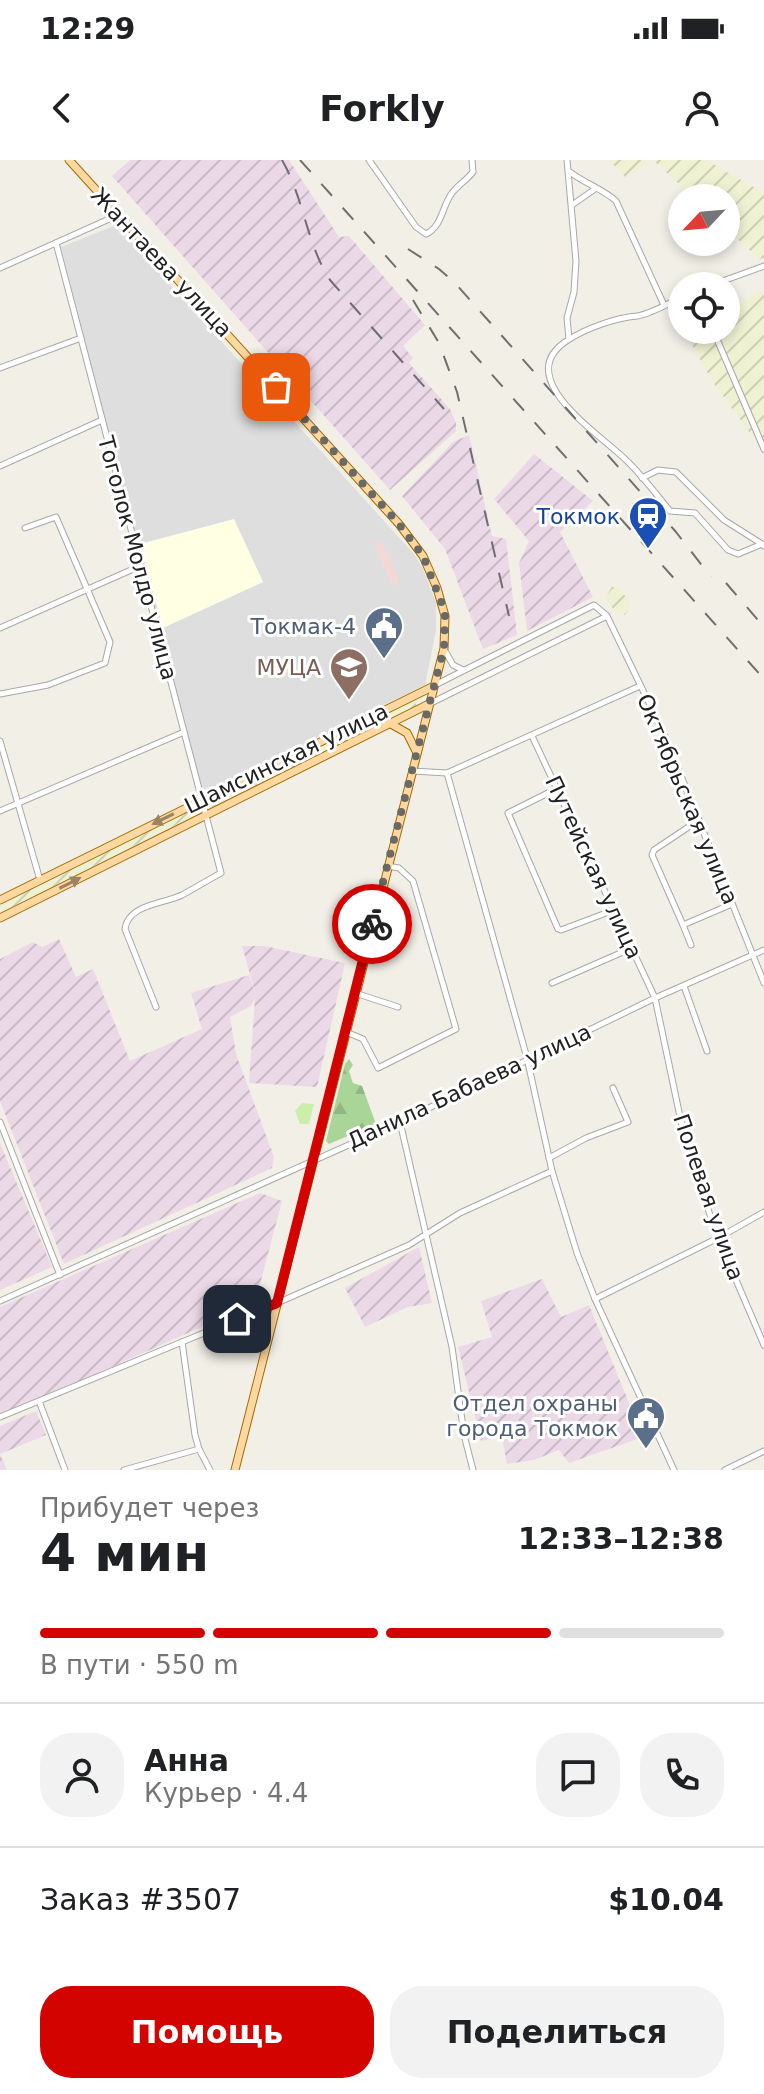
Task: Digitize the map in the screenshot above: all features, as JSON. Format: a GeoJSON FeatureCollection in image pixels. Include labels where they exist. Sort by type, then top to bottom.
{"type":"FeatureCollection","features":[{"type":"Feature","properties":{"kind":"main road","name":"Жантаева улица"},"geometry":{"type":"LineString","coordinates":[[69,160],[405,531],[423,556],[445,616],[444,648],[410,771],[235,1470]]}},
{"type":"Feature","properties":{"kind":"main road","name":"Шамсинская улица"},"geometry":{"type":"LineString","coordinates":[[0,900],[434,686]]}},
{"type":"Feature","properties":{"kind":"main road","name":"Шамсинская улица"},"geometry":{"type":"LineString","coordinates":[[0,918],[429,704]]}},
{"type":"Feature","properties":{"kind":"main road"},"geometry":{"type":"LineString","coordinates":[[391,724],[407,733],[416,751]]}},
{"type":"Feature","properties":{"kind":"street"},"geometry":{"type":"LineString","coordinates":[[369,160],[416,227],[426,234],[432,232],[443,215],[450,194],[473,172],[472,160]]}},
{"type":"Feature","properties":{"kind":"street"},"geometry":{"type":"LineString","coordinates":[[567,160],[576,261],[574,292],[567,318],[569,339]]}},
{"type":"Feature","properties":{"kind":"street"},"geometry":{"type":"LineString","coordinates":[[570,172],[616,201],[664,305]]}},
{"type":"Feature","properties":{"kind":"street"},"geometry":{"type":"LineString","coordinates":[[572,205],[596,189]]}},
{"type":"Feature","properties":{"kind":"street"},"geometry":{"type":"LineString","coordinates":[[0,268],[118,215]]}},
{"type":"Feature","properties":{"kind":"street","name":"Тоголок Молдо улица"},"geometry":{"type":"LineString","coordinates":[[56,243],[221,873],[179,897],[136,912],[125,922],[156,1007]]}},
{"type":"Feature","properties":{"kind":"street"},"geometry":{"type":"LineString","coordinates":[[740,275],[764,266]]}},
{"type":"Feature","properties":{"kind":"street"},"geometry":{"type":"LineString","coordinates":[[668,303],[638,316],[627,315],[569,339],[548,361],[549,379],[556,392],[586,426],[626,460],[670,511],[695,513],[728,550],[738,554],[763,545]]}},
{"type":"Feature","properties":{"kind":"street"},"geometry":{"type":"LineString","coordinates":[[0,368],[81,338]]}},
{"type":"Feature","properties":{"kind":"street"},"geometry":{"type":"LineString","coordinates":[[719,344],[764,449]]}},
{"type":"Feature","properties":{"kind":"street"},"geometry":{"type":"LineString","coordinates":[[0,466],[102,420]]}},
{"type":"Feature","properties":{"kind":"street"},"geometry":{"type":"LineString","coordinates":[[642,478],[658,470],[676,472],[724,520],[763,545]]}},
{"type":"Feature","properties":{"kind":"street"},"geometry":{"type":"LineString","coordinates":[[0,694],[48,685],[105,663],[110,642],[56,517],[25,528]]}},
{"type":"Feature","properties":{"kind":"street"},"geometry":{"type":"LineString","coordinates":[[0,628],[140,566]]}},
{"type":"Feature","properties":{"kind":"street","name":"Шамсинская улица"},"geometry":{"type":"LineString","coordinates":[[429,704],[607,616],[594,605],[434,686]]}},
{"type":"Feature","properties":{"kind":"street","name":"Октябрьская улица"},"geometry":{"type":"LineString","coordinates":[[607,616],[665,736],[764,983]]}},
{"type":"Feature","properties":{"kind":"street"},"geometry":{"type":"LineString","coordinates":[[444,648],[453,665],[464,670]]}},
{"type":"Feature","properties":{"kind":"street"},"geometry":{"type":"LineString","coordinates":[[410,771],[447,773],[640,686]]}},
{"type":"Feature","properties":{"kind":"street"},"geometry":{"type":"LineString","coordinates":[[0,811],[184,732]]}},
{"type":"Feature","properties":{"kind":"street","name":"Путейская улица"},"geometry":{"type":"LineString","coordinates":[[532,736],[655,998]]}},
{"type":"Feature","properties":{"kind":"street"},"geometry":{"type":"LineString","coordinates":[[0,741],[40,880]]}},
{"type":"Feature","properties":{"kind":"street"},"geometry":{"type":"LineString","coordinates":[[447,773],[526,1057],[552,1171],[577,1253],[674,1470]]}},
{"type":"Feature","properties":{"kind":"street"},"geometry":{"type":"LineString","coordinates":[[558,788],[508,813],[558,929],[614,910]]}},
{"type":"Feature","properties":{"kind":"street"},"geometry":{"type":"LineString","coordinates":[[691,945],[652,852],[699,820]]}},
{"type":"Feature","properties":{"kind":"street"},"geometry":{"type":"LineString","coordinates":[[345,1031],[363,1039],[378,1068],[456,1029],[413,881],[399,868],[387,866]]}},
{"type":"Feature","properties":{"kind":"street"},"geometry":{"type":"LineString","coordinates":[[683,925],[732,904]]}},
{"type":"Feature","properties":{"kind":"street"},"geometry":{"type":"LineString","coordinates":[[552,983],[632,948]]}},
{"type":"Feature","properties":{"kind":"street","name":"Данила Бабаева улица"},"geometry":{"type":"LineString","coordinates":[[0,1301],[400,1122],[526,1057],[764,950]]}},
{"type":"Feature","properties":{"kind":"street"},"geometry":{"type":"LineString","coordinates":[[684,986],[707,1051]]}},
{"type":"Feature","properties":{"kind":"street"},"geometry":{"type":"LineString","coordinates":[[355,993],[398,1007]]}},
{"type":"Feature","properties":{"kind":"street","name":"Полевая улица"},"geometry":{"type":"LineString","coordinates":[[655,998],[682,1126],[710,1214],[730,1256],[736,1280],[763,1342]]}},
{"type":"Feature","properties":{"kind":"street"},"geometry":{"type":"LineString","coordinates":[[549,1158],[586,1138],[628,1122],[613,1088]]}},
{"type":"Feature","properties":{"kind":"street"},"geometry":{"type":"LineString","coordinates":[[0,1122],[60,1275]]}},
{"type":"Feature","properties":{"kind":"street"},"geometry":{"type":"LineString","coordinates":[[400,1122],[452,1347],[464,1435],[473,1470]]}},
{"type":"Feature","properties":{"kind":"street"},"geometry":{"type":"LineString","coordinates":[[0,1417],[409,1245],[460,1213],[552,1171]]}},
{"type":"Feature","properties":{"kind":"street"},"geometry":{"type":"LineString","coordinates":[[595,1299],[764,1212]]}},
{"type":"Feature","properties":{"kind":"street"},"geometry":{"type":"LineString","coordinates":[[182,1342],[199,1449],[210,1470]]}},
{"type":"Feature","properties":{"kind":"street"},"geometry":{"type":"LineString","coordinates":[[39,1401],[65,1470]]}},
{"type":"Feature","properties":{"kind":"street"},"geometry":{"type":"LineString","coordinates":[[124,1470],[199,1449]]}},
{"type":"Feature","properties":{"kind":"street"},"geometry":{"type":"LineString","coordinates":[[725,1470],[764,1451]]}},
{"type":"Feature","properties":{"kind":"shaded area"},"geometry":{"type":"Polygon","coordinates":[[[130,160],[289,160],[339,237],[349,236],[425,325],[403,346],[413,358],[409,363],[450,409],[456,431],[390,490],[112,176],[130,160]]]}},
{"type":"Feature","properties":{"kind":"shaded area"},"geometry":{"type":"Polygon","coordinates":[[[609,160],[644,160],[648,163],[626,178],[609,160]]]}},
{"type":"Feature","properties":{"kind":"shaded area"},"geometry":{"type":"Polygon","coordinates":[[[653,160],[706,160],[764,193],[764,258],[759,259],[740,241],[740,184],[679,184],[653,160]]]}},
{"type":"Feature","properties":{"kind":"shaded area"},"geometry":{"type":"Polygon","coordinates":[[[116,225],[414,554],[436,603],[436,630],[425,685],[201,794],[61,247],[116,225]]]}},
{"type":"Feature","properties":{"kind":"shaded area"},"geometry":{"type":"Polygon","coordinates":[[[764,289],[764,452],[712,381],[692,344],[740,344],[740,302],[764,289]]]}},
{"type":"Feature","properties":{"kind":"shaded area"},"geometry":{"type":"Polygon","coordinates":[[[469,435],[492,536],[506,539],[517,635],[483,649],[445,549],[402,496],[453,442],[469,435]]]}},
{"type":"Feature","properties":{"kind":"shaded area"},"geometry":{"type":"Polygon","coordinates":[[[534,454],[593,501],[560,532],[593,597],[527,631],[519,563],[529,541],[494,499],[534,454]]]}},
{"type":"Feature","properties":{"kind":"shaded area"},"geometry":{"type":"Polygon","coordinates":[[[234,519],[263,582],[163,628],[140,544],[234,519]]]}},
{"type":"Feature","properties":{"kind":"shaded area"},"geometry":{"type":"Polygon","coordinates":[[[381,541],[400,582],[393,586],[374,544],[381,541]]]}},
{"type":"Feature","properties":{"kind":"shaded area"},"geometry":{"type":"Polygon","coordinates":[[[612,587],[618,587],[632,604],[625,615],[618,615],[605,598],[612,587]]]}},
{"type":"Feature","properties":{"kind":"shaded area"},"geometry":{"type":"Polygon","coordinates":[[[414,700],[417,706],[204,811],[201,804],[414,700]]]}},
{"type":"Feature","properties":{"kind":"shaded area"},"geometry":{"type":"Polygon","coordinates":[[[196,806],[199,813],[0,913],[0,903],[196,806]]]}},
{"type":"Feature","properties":{"kind":"shaded area"},"geometry":{"type":"Polygon","coordinates":[[[59,939],[76,977],[93,969],[130,1061],[202,1029],[191,993],[249,975],[256,996],[242,946],[264,946],[345,963],[317,1087],[249,1083],[255,998],[251,1006],[230,1017],[236,1054],[274,1157],[272,1168],[64,1264],[0,1101],[0,959],[33,942],[42,947],[59,939]]]}},
{"type":"Feature","properties":{"kind":"shaded area"},"geometry":{"type":"Polygon","coordinates":[[[0,1143],[52,1267],[0,1290],[0,1143]]]}},
{"type":"Feature","properties":{"kind":"shaded area"},"geometry":{"type":"Polygon","coordinates":[[[260,1193],[282,1201],[259,1288],[249,1294],[253,1304],[0,1414],[0,1307],[260,1193]]]}},
{"type":"Feature","properties":{"kind":"shaded area"},"geometry":{"type":"Polygon","coordinates":[[[419,1247],[432,1303],[408,1307],[365,1327],[345,1288],[419,1247]]]}},
{"type":"Feature","properties":{"kind":"shaded area"},"geometry":{"type":"Polygon","coordinates":[[[542,1279],[561,1317],[589,1305],[643,1437],[569,1463],[559,1450],[534,1460],[507,1464],[502,1437],[481,1441],[458,1347],[492,1337],[481,1301],[542,1279]]]}},
{"type":"Feature","properties":{"kind":"shaded area"},"geometry":{"type":"Polygon","coordinates":[[[36,1411],[46,1435],[0,1454],[0,1426],[36,1411]]]}},
{"type":"Feature","properties":{"kind":"shaded area"},"geometry":{"type":"Polygon","coordinates":[[[0,1454],[7,1470],[0,1470],[0,1454]]]}},
{"type":"Feature","properties":{"kind":"green space"},"geometry":{"type":"Polygon","coordinates":[[[349,1059],[353,1065],[349,1071],[353,1083],[362,1086],[376,1124],[329,1144],[326,1141],[345,1064],[349,1059]]]}},
{"type":"Feature","properties":{"kind":"green space"},"geometry":{"type":"Polygon","coordinates":[[[302,1103],[314,1104],[309,1124],[300,1124],[295,1111],[302,1103]]]}},
{"type":"Feature","properties":{"kind":"railway"},"geometry":{"type":"LineString","coordinates":[[282,160],[315,251],[330,280],[444,409]]}},
{"type":"Feature","properties":{"kind":"railway"},"geometry":{"type":"LineString","coordinates":[[300,160],[764,679]]}},
{"type":"Feature","properties":{"kind":"railway"},"geometry":{"type":"LineString","coordinates":[[408,249],[455,283],[676,532],[711,577]]}},
{"type":"Feature","properties":{"kind":"railway"},"geometry":{"type":"LineString","coordinates":[[413,300],[439,343],[457,392],[509,616]]}},
{"type":"Feature","properties":{"kind":"railway"},"geometry":{"type":"LineString","coordinates":[[726,583],[764,627]]}},
{"type":"Feature","properties":{"kind":"way so far"},"geometry":{"type":"LineString","coordinates":[[276,387],[399,524],[423,556],[445,616],[444,648],[372,924]]}},
{"type":"Feature","properties":{"kind":"place","name":"Токмок"},"geometry":{"type":"Point","coordinates":[648,550]}},
{"type":"Feature","properties":{"kind":"place","name":"Токмак-4"},"geometry":{"type":"Point","coordinates":[384,660]}},
{"type":"Feature","properties":{"kind":"place","name":"МУЦА"},"geometry":{"type":"Point","coordinates":[349,701]}},
{"type":"Feature","properties":{"kind":"place","name":"Отдел охраны города Токмок"},"geometry":{"type":"Point","coordinates":[646,1450]}},
{"type":"Feature","properties":{"kind":"route"},"geometry":{"type":"LineString","coordinates":[[237,1319],[277,1303],[372,924]]}}]}
